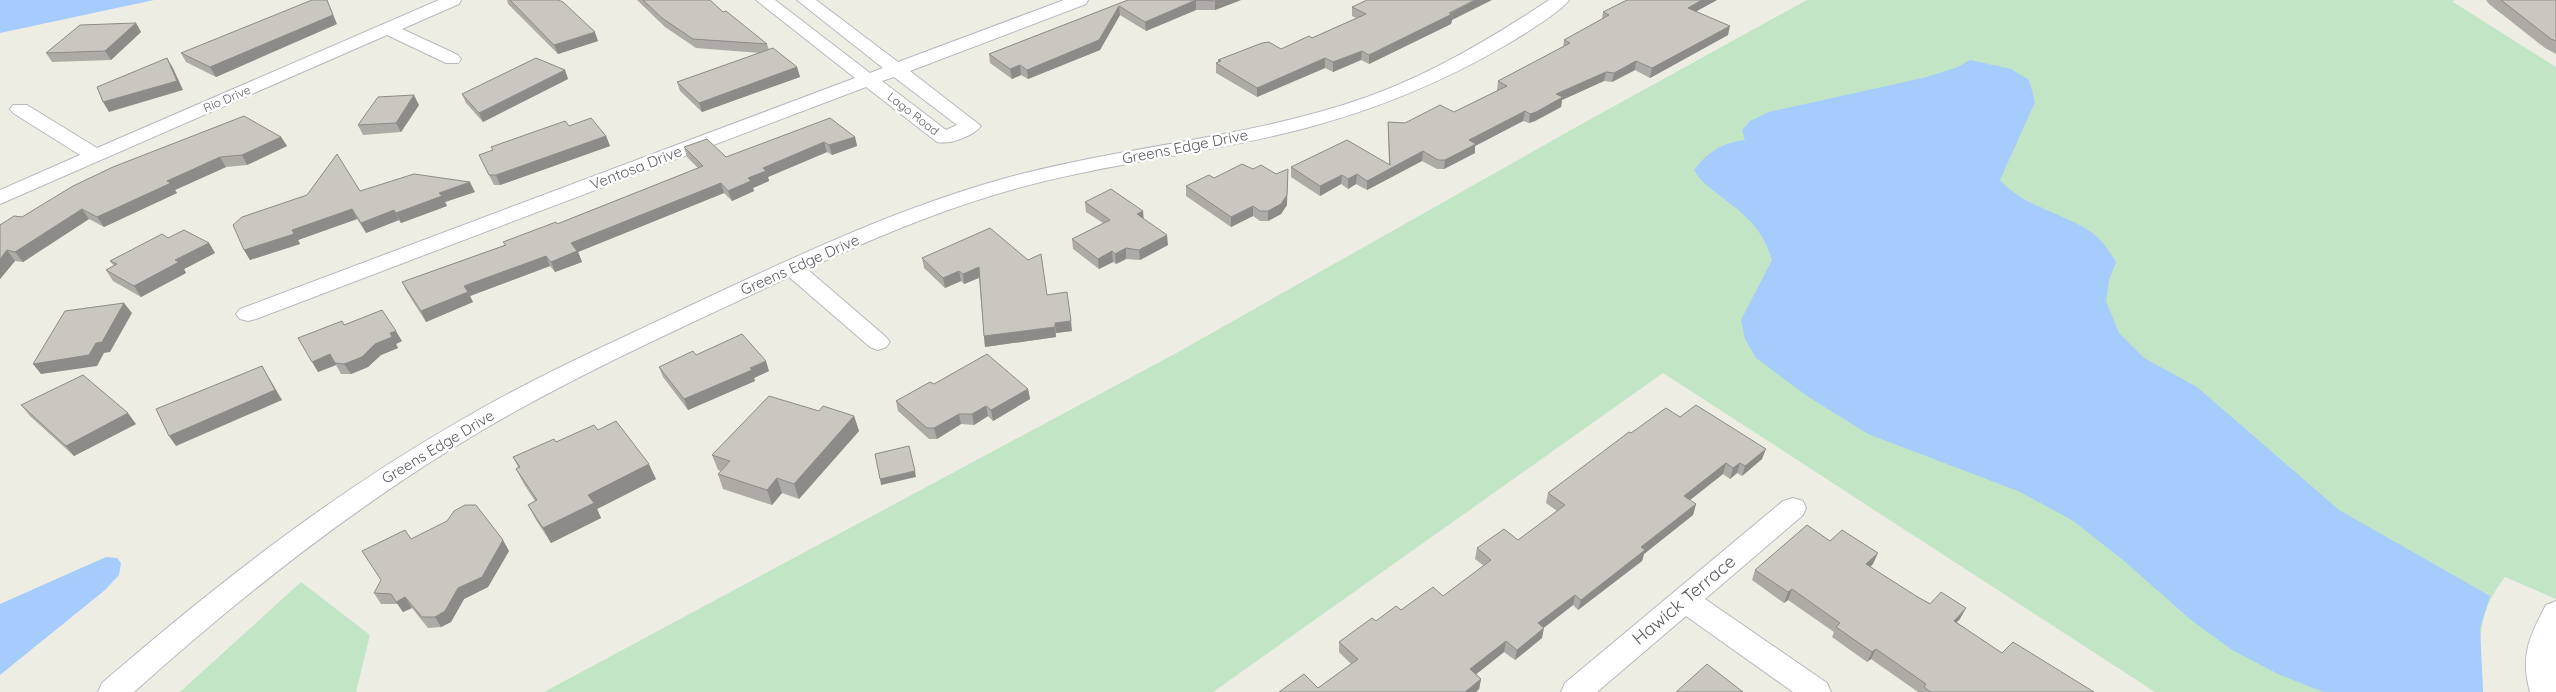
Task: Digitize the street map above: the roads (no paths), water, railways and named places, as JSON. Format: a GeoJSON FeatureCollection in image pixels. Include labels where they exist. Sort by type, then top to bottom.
{"type":"FeatureCollection","features":[{"type":"Feature","properties":{"kind":"street","name":"Rio Drive"},"geometry":{"type":"LineString","coordinates":[[0,198],[453,0]]}},
{"type":"Feature","properties":{"kind":"street","name":"Lago Road"},"geometry":{"type":"LineString","coordinates":[[764,0],[944,138],[971,126],[805,0]]}},
{"type":"Feature","properties":{"kind":"street","name":"Ventosa Drive"},"geometry":{"type":"LineString","coordinates":[[248,314],[1080,0]]}},
{"type":"Feature","properties":{"kind":"street","name":"Greens Edge Drive"},"geometry":{"type":"LineString","coordinates":[[113,692],[248,576],[380,482],[473,424],[581,368],[792,268],[912,216],[993,188],[1074,168],[1243,137],[1324,117],[1396,93],[1509,36],[1560,0]]}},
{"type":"Feature","properties":{"kind":"street"},"geometry":{"type":"LineString","coordinates":[[388,29],[452,59]]}},
{"type":"Feature","properties":{"kind":"street"},"geometry":{"type":"LineString","coordinates":[[20,109],[95,156]]}},
{"type":"Feature","properties":{"kind":"street"},"geometry":{"type":"LineString","coordinates":[[792,268],[878,342]]}},
{"type":"Feature","properties":{"kind":"street","name":"Hawick Terrace"},"geometry":{"type":"LineString","coordinates":[[1576,692],[1793,508]]}},
{"type":"Feature","properties":{"kind":"street"},"geometry":{"type":"LineString","coordinates":[[1684,599],[1816,692]]}},
{"type":"Feature","properties":{"kind":"street"},"geometry":{"type":"LineString","coordinates":[[2545,692],[2539,674],[2541,646],[2556,613]]}},
{"type":"Feature","properties":{"kind":"water"},"geometry":{"type":"Polygon","coordinates":[[[0,0],[154,0],[0,33],[0,0]]]}},
{"type":"Feature","properties":{"kind":"water"},"geometry":{"type":"Polygon","coordinates":[[[1970,60],[2011,69],[2029,80],[2035,102],[2000,180],[2020,197],[2080,225],[2091,232],[2105,246],[2116,262],[2109,280],[2106,301],[2119,333],[2144,358],[2197,387],[2339,510],[2490,596],[2480,628],[2483,692],[2324,692],[2280,675],[2232,650],[2191,620],[2123,560],[2072,520],[2018,491],[1868,434],[1807,396],[1756,358],[1745,339],[1741,320],[1772,260],[1763,239],[1752,223],[1705,184],[1694,170],[1716,149],[1729,143],[1745,140],[1742,130],[1750,121],[1769,112],[1927,77],[1958,67],[1970,60]]]}},
{"type":"Feature","properties":{"kind":"water"},"geometry":{"type":"Polygon","coordinates":[[[106,557],[117,558],[121,563],[119,575],[105,590],[0,675],[0,604],[106,557]]]}}]}
